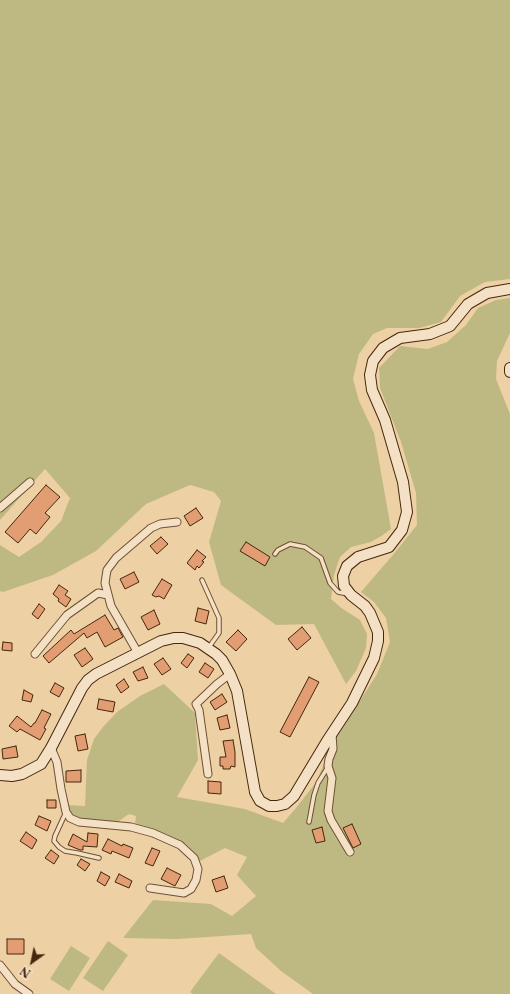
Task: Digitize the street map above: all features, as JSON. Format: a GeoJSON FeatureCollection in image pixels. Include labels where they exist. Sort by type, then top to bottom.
{"type":"FeatureCollection","features":[{"type":"Feature","properties":{"kind":"main road"},"geometry":{"type":"LineString","coordinates":[[1,776],[22,774],[41,764],[51,748],[82,688],[88,680],[96,674],[161,641],[174,638],[191,640],[208,648],[222,660],[230,674],[237,691],[254,792],[260,801],[269,806],[277,806],[285,804],[294,796],[352,703],[374,658],[378,641],[378,632],[370,613],[365,606],[351,595],[344,586],[343,576],[347,566],[358,557],[389,547],[402,530],[407,512],[403,482],[385,420],[372,390],[370,375],[374,361],[383,348],[400,338],[430,334],[450,326],[468,304],[487,293],[510,289]]}},
{"type":"Feature","properties":{"kind":"street"},"geometry":{"type":"LineString","coordinates":[[0,508],[30,482]]}},
{"type":"Feature","properties":{"kind":"street"},"geometry":{"type":"LineString","coordinates":[[138,653],[111,606],[105,584],[107,570],[116,558],[151,528],[160,524],[177,522]]}},
{"type":"Feature","properties":{"kind":"street"},"geometry":{"type":"LineString","coordinates":[[35,654],[67,615],[98,593],[108,595]]}},
{"type":"Feature","properties":{"kind":"street"},"geometry":{"type":"LineString","coordinates":[[208,774],[199,710],[196,704],[230,674]]}},
{"type":"Feature","properties":{"kind":"street"},"geometry":{"type":"LineString","coordinates":[[332,734],[333,749],[328,766],[332,778],[328,811],[331,820],[350,852]]}},
{"type":"Feature","properties":{"kind":"street"},"geometry":{"type":"LineString","coordinates":[[51,748],[57,762],[66,812],[70,818],[79,822],[131,827],[153,833],[180,845],[194,858],[198,869],[196,880],[191,889],[184,893],[150,888]]}},
{"type":"Feature","properties":{"kind":"street"},"geometry":{"type":"LineString","coordinates":[[0,965],[15,984],[29,994]]}},
{"type":"Feature","properties":{"kind":"lane"},"geometry":{"type":"LineString","coordinates":[[275,554],[278,550],[290,544],[305,547],[321,558],[330,583],[338,592],[351,595]]}},
{"type":"Feature","properties":{"kind":"lane"},"geometry":{"type":"LineString","coordinates":[[202,580],[219,618],[219,633],[208,648]]}},
{"type":"Feature","properties":{"kind":"lane"},"geometry":{"type":"LineString","coordinates":[[309,822],[318,783],[328,766]]}},
{"type":"Feature","properties":{"kind":"lane"},"geometry":{"type":"LineString","coordinates":[[66,812],[54,841],[65,852],[77,852],[99,858]]}},
{"type":"Feature","properties":{"kind":"shaded area"},"geometry":{"type":"Polygon","coordinates":[[[0,0],[510,0],[510,279],[485,282],[460,296],[441,322],[419,328],[387,328],[373,334],[359,354],[353,379],[359,401],[374,433],[391,529],[371,542],[351,547],[340,557],[334,575],[331,599],[340,607],[360,620],[367,634],[366,648],[356,671],[346,684],[314,624],[276,625],[221,585],[209,542],[221,501],[214,492],[190,485],[146,504],[96,551],[53,575],[3,592],[0,591],[0,545],[19,557],[41,542],[61,521],[70,498],[45,469],[0,520],[0,0]]]}},
{"type":"Feature","properties":{"kind":"shaded area"},"geometry":{"type":"Polygon","coordinates":[[[510,298],[510,333],[497,361],[496,379],[510,414],[510,994],[313,994],[281,971],[256,948],[251,934],[178,939],[123,938],[153,900],[211,904],[232,916],[256,896],[237,875],[247,857],[225,848],[200,861],[196,854],[186,844],[166,834],[135,824],[136,816],[129,814],[116,823],[85,820],[73,817],[68,812],[66,805],[85,806],[87,760],[94,739],[117,712],[140,696],[164,684],[195,713],[198,760],[177,797],[245,809],[283,823],[317,781],[330,748],[377,674],[390,642],[386,618],[374,602],[361,592],[417,525],[416,493],[401,442],[380,388],[379,368],[400,346],[428,349],[447,342],[466,325],[478,308],[496,300],[510,298]]]}},
{"type":"Feature","properties":{"kind":"shaded area"},"geometry":{"type":"Polygon","coordinates":[[[108,941],[128,955],[103,991],[83,978],[108,941]]]}},
{"type":"Feature","properties":{"kind":"shaded area"},"geometry":{"type":"Polygon","coordinates":[[[71,946],[90,958],[69,991],[50,979],[71,946]]]}},
{"type":"Feature","properties":{"kind":"shaded area"},"geometry":{"type":"Polygon","coordinates":[[[219,953],[276,994],[193,994],[190,992],[219,953]]]}},
{"type":"Feature","properties":{"kind":"building"},"geometry":{"type":"Polygon","coordinates":[[[46,485],[60,497],[45,513],[50,517],[36,534],[30,529],[18,543],[5,532],[46,485]]]}},
{"type":"Feature","properties":{"kind":"building"},"geometry":{"type":"Polygon","coordinates":[[[196,508],[203,518],[190,526],[184,516],[196,508]]]}},
{"type":"Feature","properties":{"kind":"building"},"geometry":{"type":"Polygon","coordinates":[[[161,537],[168,544],[157,554],[150,546],[161,537]]]}},
{"type":"Feature","properties":{"kind":"building"},"geometry":{"type":"Polygon","coordinates":[[[246,542],[270,557],[265,566],[240,551],[246,542]]]}},
{"type":"Feature","properties":{"kind":"building"},"geometry":{"type":"Polygon","coordinates":[[[197,550],[206,557],[202,561],[204,562],[199,568],[197,566],[195,570],[187,563],[197,550]]]}},
{"type":"Feature","properties":{"kind":"building"},"geometry":{"type":"Polygon","coordinates":[[[134,572],[139,582],[125,589],[120,579],[134,572]]]}},
{"type":"Feature","properties":{"kind":"building"},"geometry":{"type":"Polygon","coordinates":[[[162,579],[172,585],[164,599],[159,596],[156,597],[152,595],[162,579]]]}},
{"type":"Feature","properties":{"kind":"building"},"geometry":{"type":"Polygon","coordinates":[[[59,585],[68,591],[65,595],[71,599],[66,607],[58,601],[59,599],[53,594],[59,585]]]}},
{"type":"Feature","properties":{"kind":"building"},"geometry":{"type":"Polygon","coordinates":[[[39,604],[45,609],[38,619],[32,614],[39,604]]]}},
{"type":"Feature","properties":{"kind":"building"},"geometry":{"type":"Polygon","coordinates":[[[198,608],[209,611],[206,624],[195,621],[198,608]]]}},
{"type":"Feature","properties":{"kind":"building"},"geometry":{"type":"Polygon","coordinates":[[[154,610],[160,624],[148,630],[141,617],[154,610]]]}},
{"type":"Feature","properties":{"kind":"building"},"geometry":{"type":"Polygon","coordinates":[[[105,615],[114,630],[118,628],[123,637],[105,647],[97,632],[87,638],[84,633],[49,663],[43,656],[71,630],[74,634],[105,615]]]}},
{"type":"Feature","properties":{"kind":"building"},"geometry":{"type":"Polygon","coordinates":[[[302,627],[311,638],[297,650],[288,639],[302,627]]]}},
{"type":"Feature","properties":{"kind":"building"},"geometry":{"type":"Polygon","coordinates":[[[238,630],[247,639],[236,651],[226,642],[238,630]]]}},
{"type":"Feature","properties":{"kind":"building"},"geometry":{"type":"Polygon","coordinates":[[[3,642],[12,643],[12,651],[2,650],[3,642]]]}},
{"type":"Feature","properties":{"kind":"building"},"geometry":{"type":"Polygon","coordinates":[[[85,648],[93,659],[82,667],[74,655],[85,648]]]}},
{"type":"Feature","properties":{"kind":"building"},"geometry":{"type":"Polygon","coordinates":[[[188,654],[194,658],[187,668],[181,663],[188,654]]]}},
{"type":"Feature","properties":{"kind":"building"},"geometry":{"type":"Polygon","coordinates":[[[163,658],[171,669],[162,675],[154,664],[163,658]]]}},
{"type":"Feature","properties":{"kind":"building"},"geometry":{"type":"Polygon","coordinates":[[[205,663],[214,669],[208,678],[199,672],[205,663]]]}},
{"type":"Feature","properties":{"kind":"building"},"geometry":{"type":"Polygon","coordinates":[[[143,667],[148,678],[138,681],[133,672],[143,667]]]}},
{"type":"Feature","properties":{"kind":"building"},"geometry":{"type":"Polygon","coordinates":[[[309,677],[319,682],[290,737],[280,732],[309,677]]]}},
{"type":"Feature","properties":{"kind":"building"},"geometry":{"type":"Polygon","coordinates":[[[124,679],[129,687],[121,693],[116,685],[124,679]]]}},
{"type":"Feature","properties":{"kind":"building"},"geometry":{"type":"Polygon","coordinates":[[[55,683],[64,688],[59,697],[50,692],[55,683]]]}},
{"type":"Feature","properties":{"kind":"building"},"geometry":{"type":"Polygon","coordinates":[[[24,690],[33,695],[31,702],[22,700],[24,690]]]}},
{"type":"Feature","properties":{"kind":"building"},"geometry":{"type":"Polygon","coordinates":[[[222,694],[227,702],[215,710],[210,702],[222,694]]]}},
{"type":"Feature","properties":{"kind":"building"},"geometry":{"type":"Polygon","coordinates":[[[99,699],[115,702],[113,712],[97,709],[99,699]]]}},
{"type":"Feature","properties":{"kind":"building"},"geometry":{"type":"Polygon","coordinates":[[[42,710],[51,714],[44,728],[46,729],[40,740],[20,729],[17,732],[9,726],[17,716],[31,727],[42,710]]]}},
{"type":"Feature","properties":{"kind":"building"},"geometry":{"type":"Polygon","coordinates":[[[227,715],[230,728],[220,730],[217,718],[227,715]]]}},
{"type":"Feature","properties":{"kind":"building"},"geometry":{"type":"Polygon","coordinates":[[[85,734],[88,749],[78,751],[75,736],[85,734]]]}},
{"type":"Feature","properties":{"kind":"building"},"geometry":{"type":"Polygon","coordinates":[[[233,740],[235,767],[231,766],[230,769],[223,769],[223,766],[220,766],[220,757],[226,757],[223,741],[233,740]]]}},
{"type":"Feature","properties":{"kind":"building"},"geometry":{"type":"Polygon","coordinates":[[[16,746],[18,757],[3,759],[2,749],[16,746]]]}},
{"type":"Feature","properties":{"kind":"building"},"geometry":{"type":"Polygon","coordinates":[[[81,770],[81,782],[66,782],[66,771],[81,770]]]}},
{"type":"Feature","properties":{"kind":"building"},"geometry":{"type":"Polygon","coordinates":[[[208,781],[221,782],[221,794],[208,793],[208,781]]]}},
{"type":"Feature","properties":{"kind":"building"},"geometry":{"type":"Polygon","coordinates":[[[47,800],[56,800],[56,808],[47,808],[47,800]]]}},
{"type":"Feature","properties":{"kind":"building"},"geometry":{"type":"Polygon","coordinates":[[[39,816],[51,821],[47,831],[35,825],[39,816]]]}},
{"type":"Feature","properties":{"kind":"building"},"geometry":{"type":"Polygon","coordinates":[[[352,824],[361,844],[353,848],[343,828],[352,824]]]}},
{"type":"Feature","properties":{"kind":"building"},"geometry":{"type":"Polygon","coordinates":[[[322,827],[325,841],[316,843],[312,830],[322,827]]]}},
{"type":"Feature","properties":{"kind":"building"},"geometry":{"type":"Polygon","coordinates":[[[26,832],[37,840],[32,849],[20,841],[26,832]]]}},
{"type":"Feature","properties":{"kind":"building"},"geometry":{"type":"Polygon","coordinates":[[[88,833],[98,834],[97,847],[83,846],[83,850],[80,850],[68,845],[73,834],[87,842],[88,833]]]}},
{"type":"Feature","properties":{"kind":"building"},"geometry":{"type":"Polygon","coordinates":[[[108,839],[122,846],[123,844],[133,848],[129,858],[112,851],[111,854],[102,850],[108,839]]]}},
{"type":"Feature","properties":{"kind":"building"},"geometry":{"type":"Polygon","coordinates":[[[152,848],[160,851],[153,866],[145,863],[152,848]]]}},
{"type":"Feature","properties":{"kind":"building"},"geometry":{"type":"Polygon","coordinates":[[[51,850],[59,856],[54,864],[45,858],[51,850]]]}},
{"type":"Feature","properties":{"kind":"building"},"geometry":{"type":"Polygon","coordinates":[[[81,859],[90,864],[85,871],[77,865],[81,859]]]}},
{"type":"Feature","properties":{"kind":"building"},"geometry":{"type":"Polygon","coordinates":[[[167,868],[181,875],[175,886],[161,879],[167,868]]]}},
{"type":"Feature","properties":{"kind":"building"},"geometry":{"type":"Polygon","coordinates":[[[101,872],[110,877],[105,886],[97,881],[101,872]]]}},
{"type":"Feature","properties":{"kind":"building"},"geometry":{"type":"Polygon","coordinates":[[[119,874],[132,881],[129,888],[115,882],[119,874]]]}},
{"type":"Feature","properties":{"kind":"building"},"geometry":{"type":"Polygon","coordinates":[[[224,876],[228,888],[216,892],[212,880],[224,876]]]}},
{"type":"Feature","properties":{"kind":"building"},"geometry":{"type":"Polygon","coordinates":[[[7,939],[24,939],[24,954],[7,954],[7,939]]]}}]}
